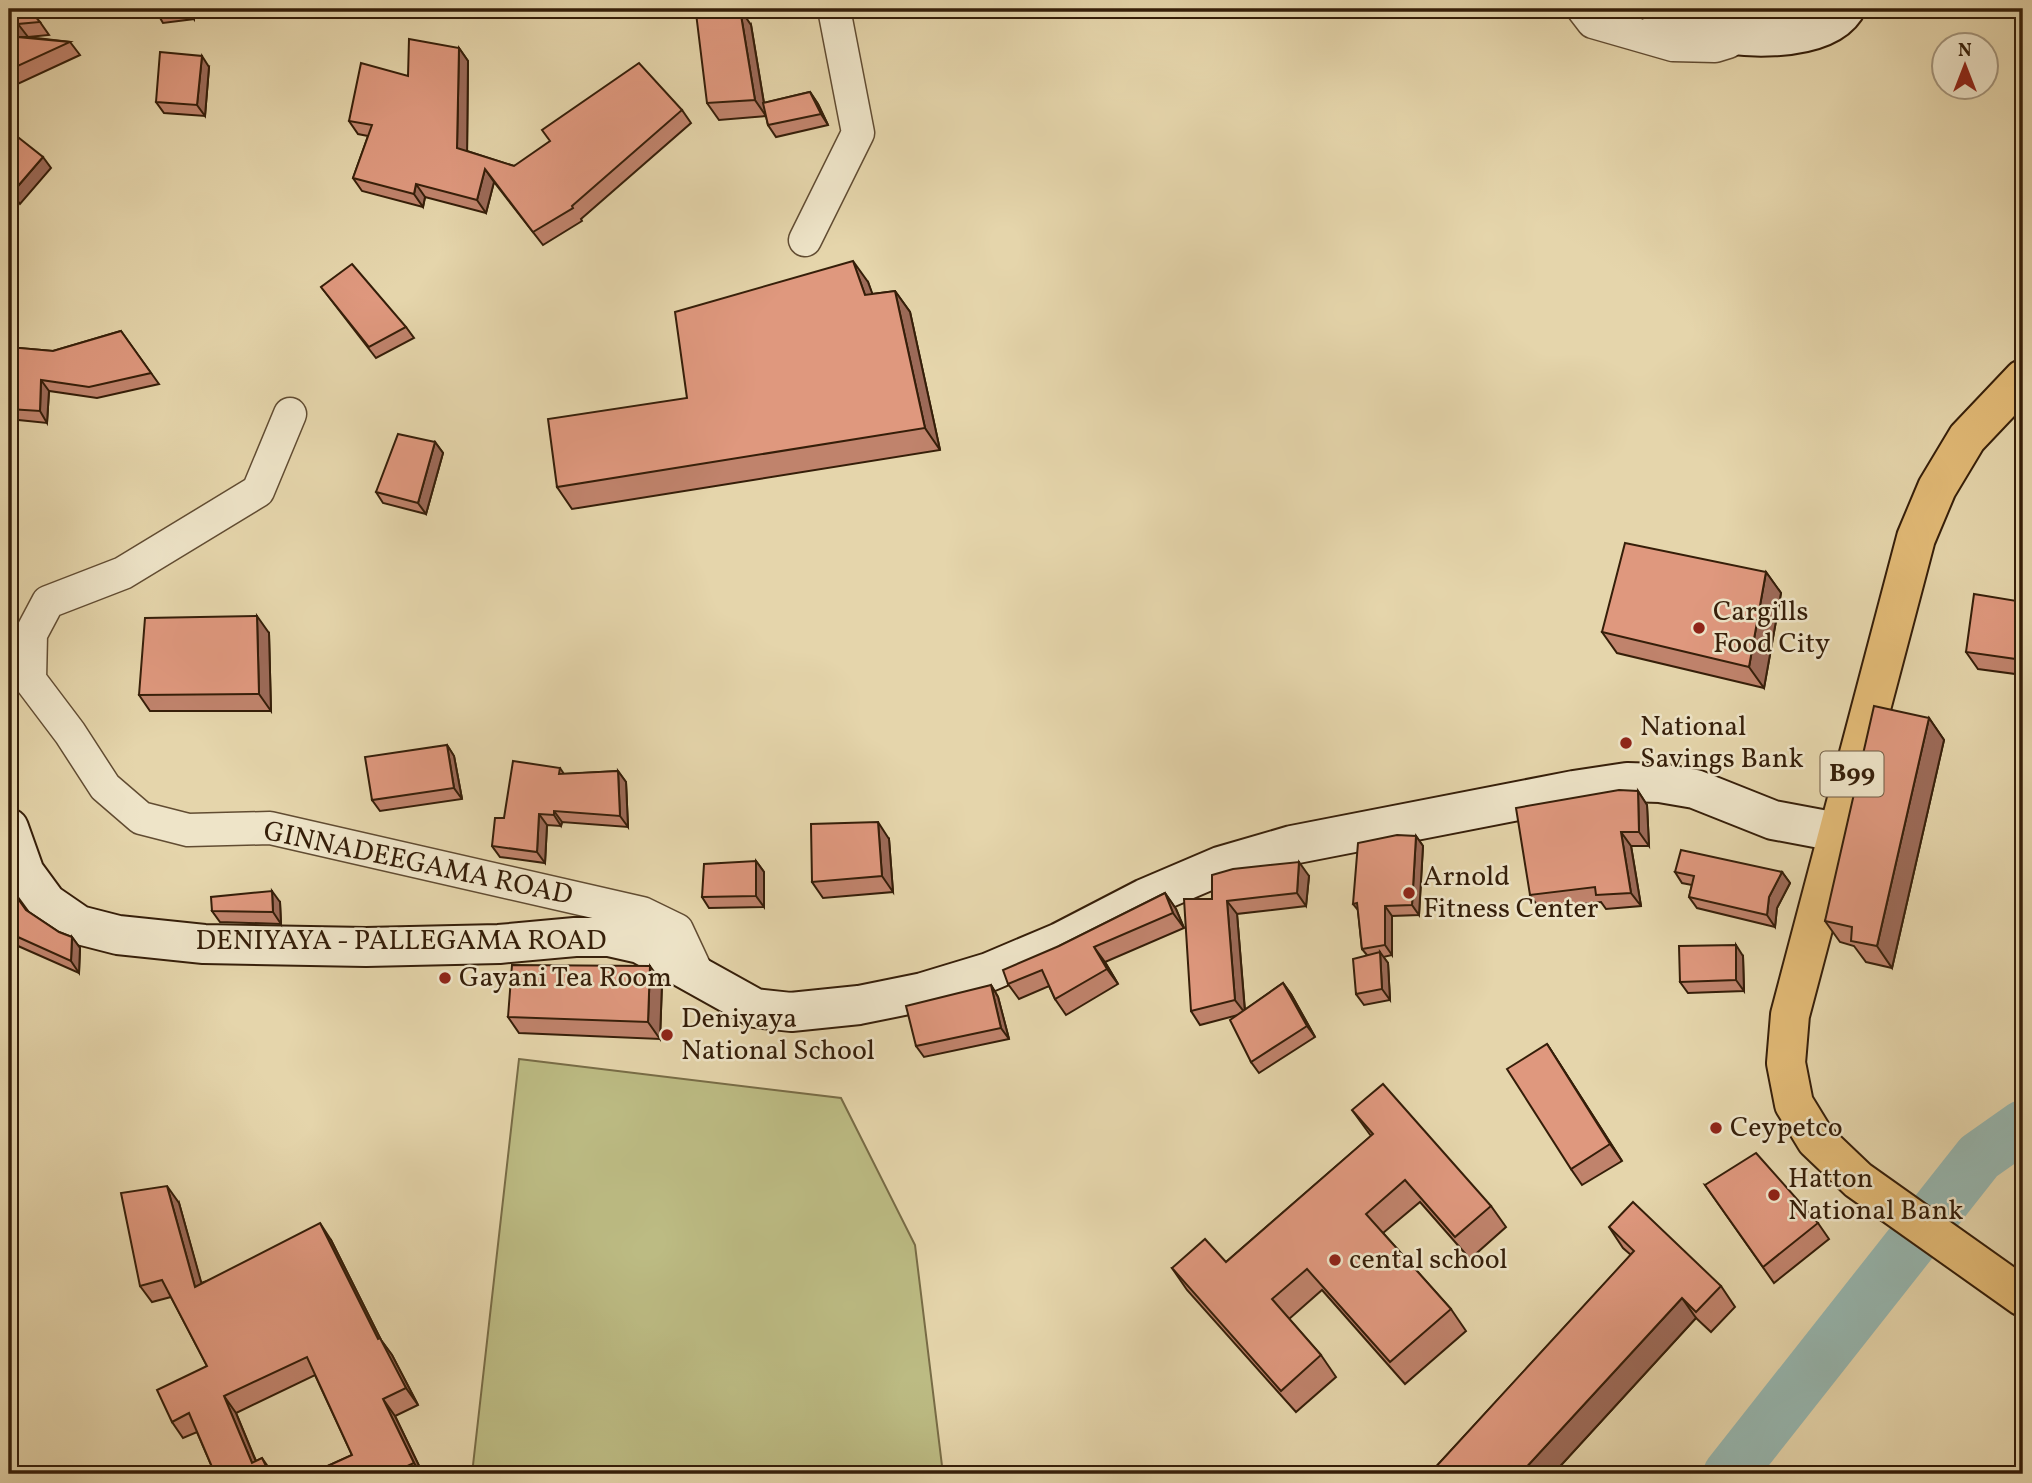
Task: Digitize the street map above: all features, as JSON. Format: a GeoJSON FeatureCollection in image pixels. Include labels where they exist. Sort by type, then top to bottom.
{"type":"FeatureCollection","features":[{"type":"Feature","properties":{"kind":"main road"},"geometry":{"type":"LineString","coordinates":[[1659,9],[1694,27],[1749,37],[1812,32],[1841,15],[1845,9]]}},
{"type":"Feature","properties":{"kind":"main road","name":"B99"},"geometry":{"type":"LineString","coordinates":[[2023,379],[1967,438],[1937,488],[1916,538],[1790,1015],[1786,1063],[1794,1104],[1816,1140],[1858,1180],[2023,1297]]}},
{"type":"Feature","properties":{"kind":"main road","name":"DENIYAYA - PALLEGAMA ROAD"},"geometry":{"type":"LineString","coordinates":[[9,828],[25,873],[47,903],[79,925],[118,935],[204,944],[366,947],[499,944],[575,937],[609,937],[640,944],[755,1007],[791,1012],[859,1005],[923,992],[989,972],[1048,947],[1145,898],[1220,866],[1292,845],[1560,793],[1627,782],[1660,783],[1695,789],[1773,820],[1837,832]]}},
{"type":"Feature","properties":{"kind":"street"},"geometry":{"type":"LineString","coordinates":[[805,240],[858,133],[834,9]]}},
{"type":"Feature","properties":{"kind":"street"},"geometry":{"type":"LineString","coordinates":[[1583,9],[1593,22],[1673,45],[1716,46],[1749,37]]}},
{"type":"Feature","properties":{"kind":"street","name":"GINNADEEGAMA ROAD"},"geometry":{"type":"LineString","coordinates":[[290,414],[258,491],[123,573],[48,602],[31,634],[30,680],[104,787],[141,818],[188,830],[270,828],[642,913],[677,930],[698,975]]}},
{"type":"Feature","properties":{"kind":"shaded area"},"geometry":{"type":"Polygon","coordinates":[[[519,1059],[841,1098],[915,1245],[943,1474],[472,1474],[519,1059]]]}},
{"type":"Feature","properties":{"kind":"building"},"geometry":{"type":"Polygon","coordinates":[[[9,9],[29,9],[40,22],[18,24],[18,37],[70,42],[9,70],[9,9]]]}},
{"type":"Feature","properties":{"kind":"building"},"geometry":{"type":"Polygon","coordinates":[[[740,9],[755,100],[707,103],[696,13],[740,9]]]}},
{"type":"Feature","properties":{"kind":"building"},"geometry":{"type":"Polygon","coordinates":[[[409,39],[459,48],[457,148],[514,166],[550,141],[542,130],[639,63],[682,110],[572,206],[573,208],[533,232],[485,169],[477,200],[416,184],[414,194],[353,178],[372,125],[349,121],[361,63],[408,76],[409,39]]]}},
{"type":"Feature","properties":{"kind":"building"},"geometry":{"type":"Polygon","coordinates":[[[160,52],[202,56],[197,105],[156,102],[160,52]]]}},
{"type":"Feature","properties":{"kind":"building"},"geometry":{"type":"Polygon","coordinates":[[[810,92],[821,114],[768,125],[763,103],[810,92]]]}},
{"type":"Feature","properties":{"kind":"building"},"geometry":{"type":"Polygon","coordinates":[[[14,134],[43,157],[12,193],[9,188],[9,140],[14,134]]]}},
{"type":"Feature","properties":{"kind":"building"},"geometry":{"type":"Polygon","coordinates":[[[853,261],[865,295],[895,291],[925,428],[557,487],[548,419],[687,398],[675,312],[853,261]]]}},
{"type":"Feature","properties":{"kind":"building"},"geometry":{"type":"Polygon","coordinates":[[[352,264],[406,327],[369,347],[321,287],[352,264]]]}},
{"type":"Feature","properties":{"kind":"building"},"geometry":{"type":"Polygon","coordinates":[[[121,331],[151,373],[89,387],[41,380],[40,411],[9,409],[9,347],[53,351],[121,331]]]}},
{"type":"Feature","properties":{"kind":"building"},"geometry":{"type":"Polygon","coordinates":[[[398,434],[435,442],[418,503],[376,492],[398,434]]]}},
{"type":"Feature","properties":{"kind":"building","name":"Cargills Food City"},"geometry":{"type":"Polygon","coordinates":[[[1625,543],[1766,572],[1749,667],[1602,632],[1625,543]]]}},
{"type":"Feature","properties":{"kind":"building"},"geometry":{"type":"Polygon","coordinates":[[[1974,594],[2023,602],[2023,660],[1966,652],[1974,594]]]}},
{"type":"Feature","properties":{"kind":"building"},"geometry":{"type":"Polygon","coordinates":[[[257,616],[259,694],[139,695],[145,618],[257,616]]]}},
{"type":"Feature","properties":{"kind":"building"},"geometry":{"type":"Polygon","coordinates":[[[1874,706],[1929,718],[1877,946],[1851,941],[1852,927],[1825,921],[1874,706]]]}},
{"type":"Feature","properties":{"kind":"building"},"geometry":{"type":"Polygon","coordinates":[[[447,745],[454,788],[372,800],[365,757],[447,745]]]}},
{"type":"Feature","properties":{"kind":"building"},"geometry":{"type":"Polygon","coordinates":[[[513,761],[560,768],[559,774],[618,771],[620,816],[554,811],[554,815],[539,814],[537,852],[492,846],[495,818],[504,818],[513,761]]]}},
{"type":"Feature","properties":{"kind":"building"},"geometry":{"type":"Polygon","coordinates":[[[1619,790],[1638,791],[1639,832],[1621,832],[1631,893],[1596,895],[1595,887],[1530,895],[1516,808],[1619,790]]]}},
{"type":"Feature","properties":{"kind":"building"},"geometry":{"type":"Polygon","coordinates":[[[878,822],[882,876],[812,882],[811,824],[878,822]]]}},
{"type":"Feature","properties":{"kind":"building"},"geometry":{"type":"Polygon","coordinates":[[[1397,835],[1416,836],[1412,905],[1385,906],[1385,945],[1362,949],[1357,903],[1353,904],[1358,843],[1397,835]]]}},
{"type":"Feature","properties":{"kind":"building"},"geometry":{"type":"Polygon","coordinates":[[[1681,850],[1782,872],[1769,897],[1767,915],[1689,897],[1694,876],[1675,872],[1681,850]]]}},
{"type":"Feature","properties":{"kind":"building"},"geometry":{"type":"Polygon","coordinates":[[[756,861],[756,896],[702,897],[704,864],[756,861]]]}},
{"type":"Feature","properties":{"kind":"building"},"geometry":{"type":"Polygon","coordinates":[[[1299,862],[1297,893],[1227,901],[1235,1000],[1191,1011],[1184,899],[1212,899],[1212,875],[1233,869],[1299,862]]]}},
{"type":"Feature","properties":{"kind":"building"},"geometry":{"type":"Polygon","coordinates":[[[9,886],[26,910],[59,932],[72,937],[71,961],[9,933],[9,886]]]}},
{"type":"Feature","properties":{"kind":"building"},"geometry":{"type":"Polygon","coordinates":[[[272,891],[273,912],[212,911],[211,897],[272,891]]]}},
{"type":"Feature","properties":{"kind":"building"},"geometry":{"type":"Polygon","coordinates":[[[1165,893],[1173,913],[1094,947],[1107,969],[1055,999],[1042,970],[1008,984],[1003,970],[1059,946],[1165,893]]]}},
{"type":"Feature","properties":{"kind":"building"},"geometry":{"type":"Polygon","coordinates":[[[1736,945],[1736,980],[1680,982],[1679,946],[1736,945]]]}},
{"type":"Feature","properties":{"kind":"building"},"geometry":{"type":"Polygon","coordinates":[[[1380,952],[1382,989],[1356,994],[1353,959],[1380,952]]]}},
{"type":"Feature","properties":{"kind":"building"},"geometry":{"type":"Polygon","coordinates":[[[512,965],[650,966],[648,1022],[508,1017],[512,965]]]}},
{"type":"Feature","properties":{"kind":"building"},"geometry":{"type":"Polygon","coordinates":[[[1283,983],[1307,1026],[1251,1062],[1230,1020],[1283,983]]]}},
{"type":"Feature","properties":{"kind":"building"},"geometry":{"type":"Polygon","coordinates":[[[991,985],[1001,1028],[916,1046],[906,1006],[991,985]]]}},
{"type":"Feature","properties":{"kind":"building"},"geometry":{"type":"Polygon","coordinates":[[[1547,1044],[1610,1144],[1571,1169],[1507,1069],[1547,1044]]]}},
{"type":"Feature","properties":{"kind":"building","name":"cental school"},"geometry":{"type":"Polygon","coordinates":[[[1383,1084],[1491,1206],[1455,1237],[1405,1180],[1366,1214],[1451,1309],[1390,1362],[1307,1269],[1272,1299],[1321,1355],[1281,1391],[1172,1268],[1205,1239],[1226,1262],[1373,1134],[1352,1110],[1383,1084]]]}},
{"type":"Feature","properties":{"kind":"building"},"geometry":{"type":"Polygon","coordinates":[[[1756,1153],[1818,1223],[1763,1267],[1705,1185],[1756,1153]]]}},
{"type":"Feature","properties":{"kind":"building"},"geometry":{"type":"Polygon","coordinates":[[[167,1186],[195,1287],[320,1223],[378,1339],[380,1338],[406,1388],[383,1399],[414,1463],[390,1474],[310,1474],[352,1455],[307,1357],[224,1396],[252,1463],[262,1458],[270,1474],[215,1474],[189,1413],[172,1422],[157,1390],[207,1366],[162,1280],[140,1286],[121,1193],[167,1186]]]}},
{"type":"Feature","properties":{"kind":"building"},"geometry":{"type":"Polygon","coordinates":[[[1633,1202],[1721,1286],[1696,1312],[1682,1298],[1520,1474],[1435,1474],[1432,1471],[1634,1251],[1609,1227],[1633,1202]]]}},
{"type":"Feature","properties":{"kind":"waterway"},"geometry":{"type":"LineString","coordinates":[[1729,1474],[1979,1157],[2023,1126]]}},
{"type":"Feature","properties":{"kind":"place","name":"Cargills Food City"},"geometry":{"type":"Point","coordinates":[1699,628]}},
{"type":"Feature","properties":{"kind":"place","name":"National Savings Bank"},"geometry":{"type":"Point","coordinates":[1626,743]}},
{"type":"Feature","properties":{"kind":"place","name":"Arnold Fitness Center"},"geometry":{"type":"Point","coordinates":[1409,893]}},
{"type":"Feature","properties":{"kind":"place","name":"Gayani Tea Room"},"geometry":{"type":"Point","coordinates":[445,978]}},
{"type":"Feature","properties":{"kind":"place","name":"Deniyaya National School"},"geometry":{"type":"Point","coordinates":[667,1035]}},
{"type":"Feature","properties":{"kind":"place","name":"Ceypetco"},"geometry":{"type":"Point","coordinates":[1716,1128]}},
{"type":"Feature","properties":{"kind":"place","name":"Hatton National Bank"},"geometry":{"type":"Point","coordinates":[1774,1195]}},
{"type":"Feature","properties":{"kind":"place","name":"cental school"},"geometry":{"type":"Point","coordinates":[1335,1260]}}]}
